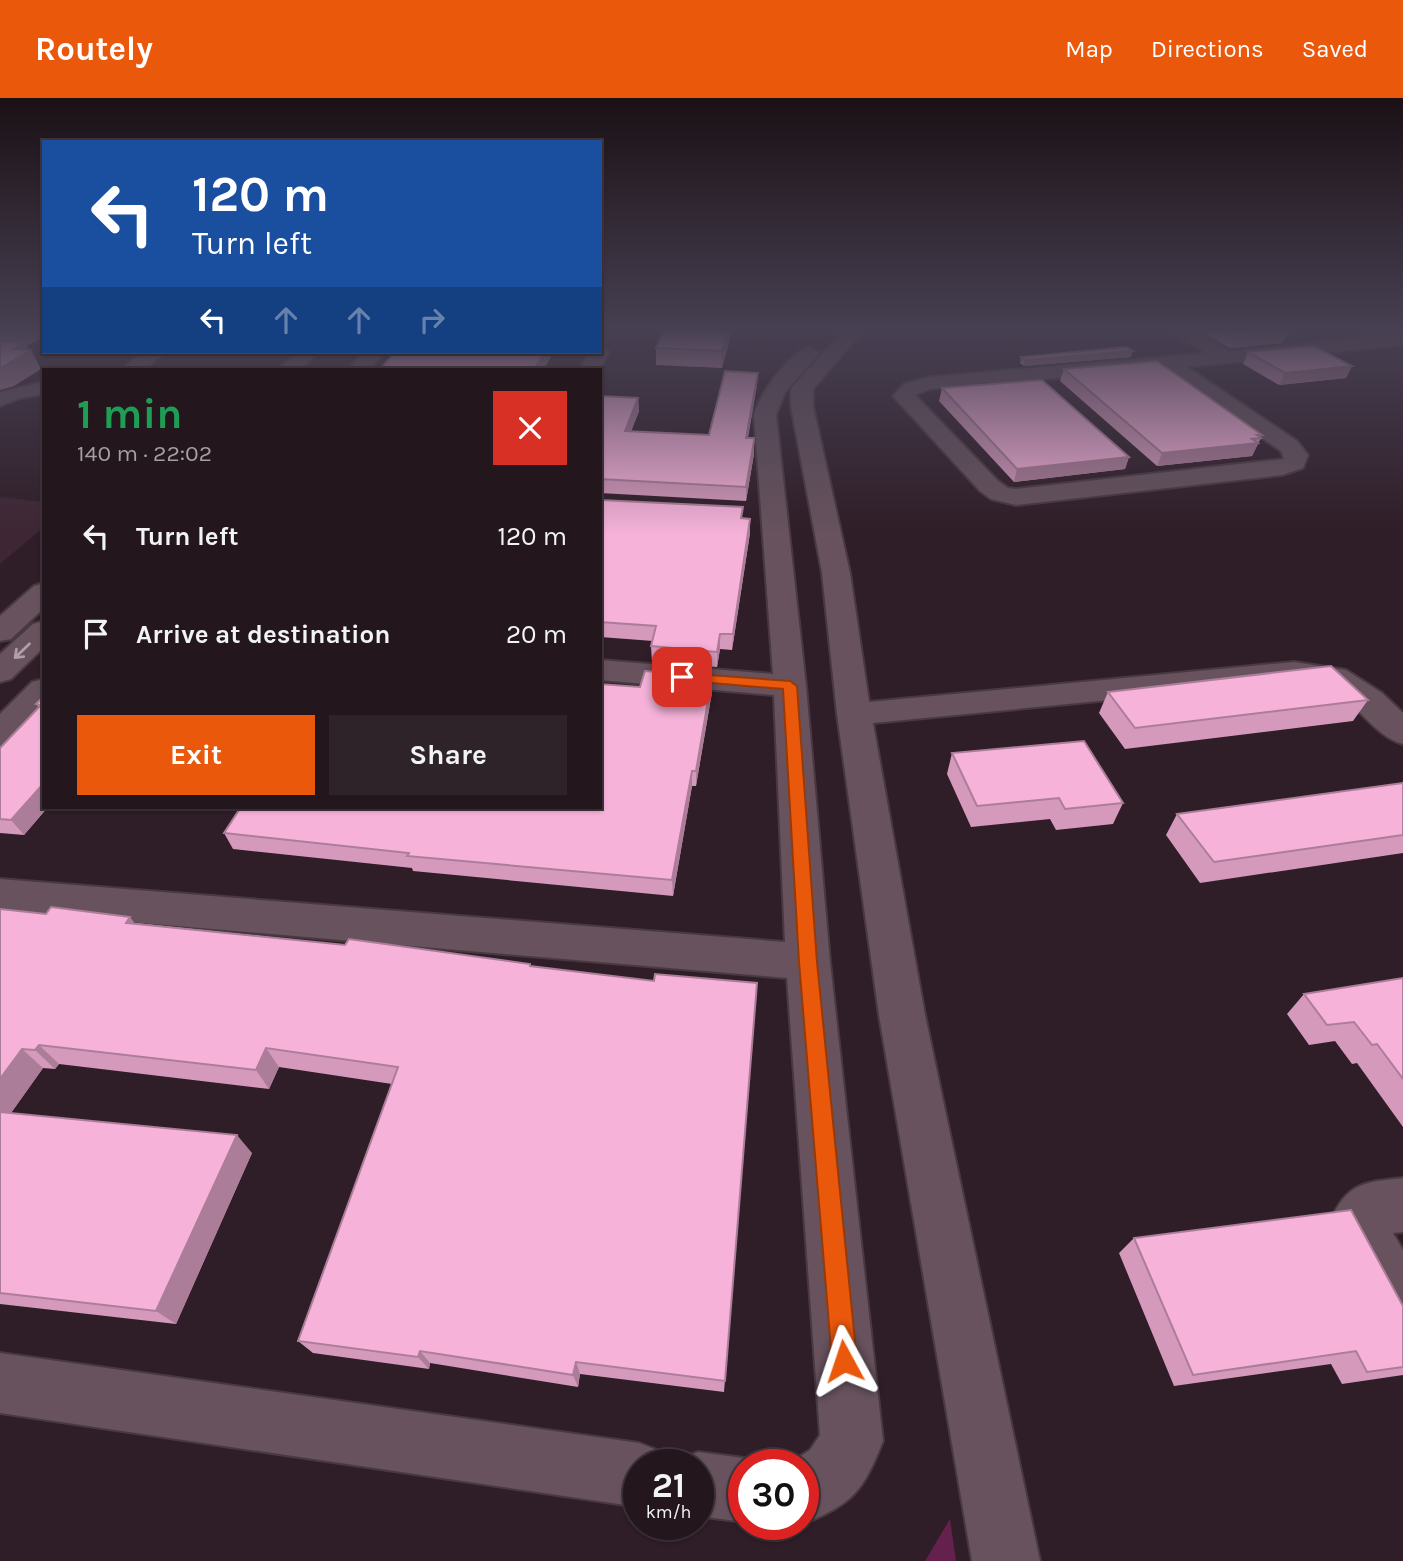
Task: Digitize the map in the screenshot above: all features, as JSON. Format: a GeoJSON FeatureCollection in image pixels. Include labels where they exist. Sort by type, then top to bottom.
{"type":"FeatureCollection","features":[{"type":"Feature","properties":{"kind":"street"},"geometry":{"type":"LineString","coordinates":[[771,399],[766,405],[758,512],[790,686],[808,962],[852,1441],[833,1473],[819,1482]]}},
{"type":"Feature","properties":{"kind":"street"},"geometry":{"type":"LineString","coordinates":[[802,399],[836,573],[853,714],[901,1015],[1006,1561]]}},
{"type":"Feature","properties":{"kind":"street"},"geometry":{"type":"LineString","coordinates":[[907,399],[989,485],[1000,494],[1016,497],[1282,468],[1295,463],[1296,455],[1289,446],[1220,399]]}},
{"type":"Feature","properties":{"kind":"street"},"geometry":{"type":"LineString","coordinates":[[1137,464],[1157,482]]}},
{"type":"Feature","properties":{"kind":"street"},"geometry":{"type":"LineString","coordinates":[[0,632],[42,594]]}},
{"type":"Feature","properties":{"kind":"street"},"geometry":{"type":"LineString","coordinates":[[0,672],[42,632]]}},
{"type":"Feature","properties":{"kind":"street"},"geometry":{"type":"LineString","coordinates":[[602,670],[790,686]]}},
{"type":"Feature","properties":{"kind":"street"},"geometry":{"type":"LineString","coordinates":[[853,714],[1294,672],[1335,677],[1370,701],[1403,733]]}},
{"type":"Feature","properties":{"kind":"street"},"geometry":{"type":"LineString","coordinates":[[0,735],[42,691]]}},
{"type":"Feature","properties":{"kind":"street"},"geometry":{"type":"LineString","coordinates":[[0,895],[808,962]]}},
{"type":"Feature","properties":{"kind":"street"},"geometry":{"type":"LineString","coordinates":[[1403,1205],[1368,1209],[1360,1215],[1357,1222],[1403,1305]]}},
{"type":"Feature","properties":{"kind":"street"},"geometry":{"type":"LineString","coordinates":[[0,1383],[623,1473]]}},
{"type":"Feature","properties":{"kind":"shaded area"},"geometry":{"type":"Polygon","coordinates":[[[0,497],[42,502],[42,529],[0,564],[0,497]]]}},
{"type":"Feature","properties":{"kind":"shaded area"},"geometry":{"type":"Polygon","coordinates":[[[950,1519],[956,1561],[925,1561],[950,1519]]]}},
{"type":"Feature","properties":{"kind":"building"},"geometry":{"type":"Polygon","coordinates":[[[602,399],[637,399],[625,431],[709,435],[718,399],[753,399],[746,438],[754,438],[754,441],[746,487],[602,479],[602,399]]]}},
{"type":"Feature","properties":{"kind":"building"},"geometry":{"type":"Polygon","coordinates":[[[952,399],[1064,399],[1129,457],[1017,469],[952,399]]]}},
{"type":"Feature","properties":{"kind":"building"},"geometry":{"type":"Polygon","coordinates":[[[1099,399],[1211,399],[1262,435],[1257,435],[1261,438],[1252,439],[1258,443],[1162,453],[1099,399]]]}},
{"type":"Feature","properties":{"kind":"building"},"geometry":{"type":"Polygon","coordinates":[[[602,500],[743,507],[741,518],[750,519],[733,634],[720,634],[717,652],[651,646],[656,626],[602,622],[602,500]]]}},
{"type":"Feature","properties":{"kind":"building"},"geometry":{"type":"Polygon","coordinates":[[[1331,666],[1368,700],[1135,728],[1108,692],[1331,666]]]}},
{"type":"Feature","properties":{"kind":"building"},"geometry":{"type":"Polygon","coordinates":[[[645,671],[712,677],[696,771],[692,771],[672,880],[407,856],[409,853],[224,833],[240,809],[602,809],[602,684],[640,687],[645,671]]]}},
{"type":"Feature","properties":{"kind":"building"},"geometry":{"type":"Polygon","coordinates":[[[42,698],[42,785],[11,820],[0,819],[0,748],[41,705],[36,704],[42,698]]]}},
{"type":"Feature","properties":{"kind":"building"},"geometry":{"type":"Polygon","coordinates":[[[1084,741],[1123,803],[1065,809],[1059,798],[977,806],[952,753],[1084,741]]]}},
{"type":"Feature","properties":{"kind":"building"},"geometry":{"type":"Polygon","coordinates":[[[1403,783],[1403,835],[1214,862],[1177,814],[1403,783]]]}},
{"type":"Feature","properties":{"kind":"building"},"geometry":{"type":"Polygon","coordinates":[[[51,907],[130,917],[126,923],[345,945],[349,939],[654,981],[655,974],[757,983],[725,1381],[576,1362],[573,1375],[420,1351],[418,1357],[298,1341],[398,1067],[266,1048],[256,1070],[39,1045],[35,1050],[22,1049],[0,1079],[0,909],[46,914],[51,907]]]}},
{"type":"Feature","properties":{"kind":"building"},"geometry":{"type":"Polygon","coordinates":[[[1403,978],[1403,1079],[1377,1044],[1372,1045],[1354,1022],[1327,1025],[1304,994],[1403,978]]]}},
{"type":"Feature","properties":{"kind":"building"},"geometry":{"type":"Polygon","coordinates":[[[0,1112],[237,1135],[156,1311],[0,1293],[0,1112]]]}},
{"type":"Feature","properties":{"kind":"building"},"geometry":{"type":"Polygon","coordinates":[[[1351,1210],[1403,1306],[1403,1367],[1367,1372],[1356,1351],[1193,1375],[1134,1238],[1351,1210]]]}},
{"type":"Feature","properties":{"kind":"route"},"geometry":{"type":"LineString","coordinates":[[682,677],[790,686],[808,962],[844,1361]]}}]}
